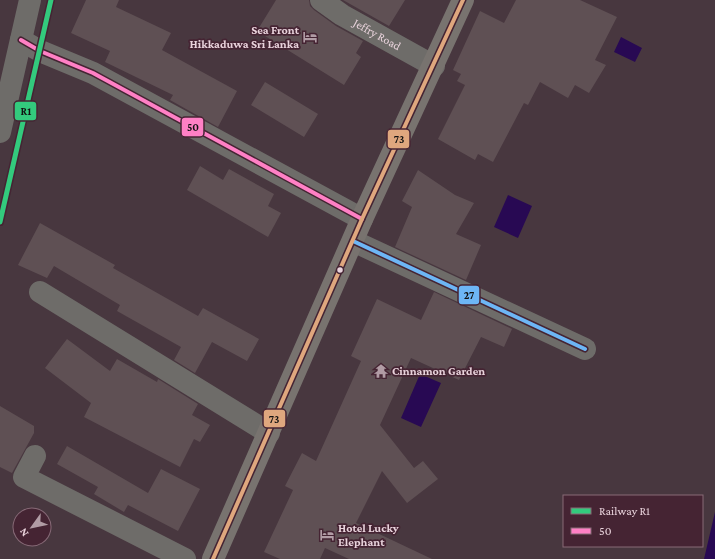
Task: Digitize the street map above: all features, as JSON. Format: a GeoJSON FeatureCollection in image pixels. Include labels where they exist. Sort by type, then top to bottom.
{"type":"FeatureCollection","features":[{"type":"Feature","properties":{"kind":"highway"},"geometry":{"type":"LineString","coordinates":[[213,559],[362,218],[434,66],[463,0]]}},
{"type":"Feature","properties":{"kind":"street"},"geometry":{"type":"LineString","coordinates":[[0,132],[30,0]]}},
{"type":"Feature","properties":{"kind":"street","name":"Jeffry Road"},"geometry":{"type":"LineString","coordinates":[[321,0],[342,15],[434,66]]}},
{"type":"Feature","properties":{"kind":"street"},"geometry":{"type":"LineString","coordinates":[[21,40],[40,51],[93,73],[362,218]]}},
{"type":"Feature","properties":{"kind":"street"},"geometry":{"type":"LineString","coordinates":[[353,241],[585,349]]}},
{"type":"Feature","properties":{"kind":"street"},"geometry":{"type":"LineString","coordinates":[[40,292],[269,433]]}},
{"type":"Feature","properties":{"kind":"street"},"geometry":{"type":"LineString","coordinates":[[35,456],[24,477],[185,559]]}},
{"type":"Feature","properties":{"kind":"shaded area"},"geometry":{"type":"Polygon","coordinates":[[[621,37],[642,48],[635,62],[614,52],[621,37]]]}},
{"type":"Feature","properties":{"kind":"shaded area"},"geometry":{"type":"Polygon","coordinates":[[[508,195],[532,206],[518,238],[494,227],[508,195]]]}},
{"type":"Feature","properties":{"kind":"shaded area"},"geometry":{"type":"Polygon","coordinates":[[[420,374],[441,383],[421,427],[401,418],[420,374]]]}},
{"type":"Feature","properties":{"kind":"shaded area"},"geometry":{"type":"Polygon","coordinates":[[[715,512],[715,559],[704,559],[715,512]]]}},
{"type":"Feature","properties":{"kind":"building"},"geometry":{"type":"Polygon","coordinates":[[[86,0],[119,0],[116,7],[171,33],[162,50],[237,91],[218,127],[170,100],[173,95],[105,62],[110,51],[71,33],[86,0]]]}},
{"type":"Feature","properties":{"kind":"building","name":"Sea Front Hikkaduwa Sri Lanka"},"geometry":{"type":"Polygon","coordinates":[[[276,0],[309,0],[310,6],[314,10],[336,26],[363,41],[356,53],[361,57],[344,85],[257,31],[276,0]]]}},
{"type":"Feature","properties":{"kind":"building"},"geometry":{"type":"Polygon","coordinates":[[[343,0],[405,0],[389,26],[343,0]]]}},
{"type":"Feature","properties":{"kind":"building"},"geometry":{"type":"Polygon","coordinates":[[[516,0],[580,0],[617,17],[595,60],[606,65],[589,93],[575,85],[568,98],[540,82],[528,105],[524,103],[493,162],[478,154],[475,160],[438,139],[465,85],[457,81],[461,74],[453,70],[480,11],[504,23],[516,0]]]}},
{"type":"Feature","properties":{"kind":"building"},"geometry":{"type":"Polygon","coordinates":[[[265,82],[318,114],[304,137],[251,105],[265,82]]]}},
{"type":"Feature","properties":{"kind":"building"},"geometry":{"type":"Polygon","coordinates":[[[200,166],[223,180],[229,169],[274,194],[268,206],[281,213],[268,237],[187,190],[200,166]]]}},
{"type":"Feature","properties":{"kind":"building"},"geometry":{"type":"Polygon","coordinates":[[[418,170],[455,195],[474,203],[456,234],[481,245],[466,280],[395,247],[412,207],[402,201],[418,170]]]}},
{"type":"Feature","properties":{"kind":"building"},"geometry":{"type":"Polygon","coordinates":[[[40,223],[115,265],[113,268],[198,316],[203,308],[259,339],[247,361],[212,342],[195,373],[174,360],[181,347],[117,311],[120,305],[54,266],[47,278],[18,265],[40,223]]]}},
{"type":"Feature","properties":{"kind":"building"},"geometry":{"type":"Polygon","coordinates":[[[434,292],[512,329],[504,347],[481,337],[459,380],[411,358],[380,425],[414,468],[423,461],[438,479],[407,503],[382,471],[356,523],[432,559],[349,559],[325,548],[320,559],[280,559],[264,552],[293,490],[285,486],[302,453],[316,461],[361,361],[351,356],[377,299],[421,320],[434,292]]]}},
{"type":"Feature","properties":{"kind":"building"},"geometry":{"type":"Polygon","coordinates":[[[67,339],[110,371],[117,359],[157,382],[158,379],[198,404],[192,415],[210,425],[200,442],[194,439],[180,467],[84,417],[91,403],[45,368],[67,339]]]}},
{"type":"Feature","properties":{"kind":"building"},"geometry":{"type":"Polygon","coordinates":[[[0,406],[34,426],[34,433],[12,473],[0,467],[0,406]]]}},
{"type":"Feature","properties":{"kind":"building"},"geometry":{"type":"Polygon","coordinates":[[[67,446],[148,493],[161,469],[200,489],[178,531],[128,505],[124,512],[94,494],[98,487],[57,464],[67,446]]]}},
{"type":"Feature","properties":{"kind":"rail line","name":"R1"},"geometry":{"type":"LineString","coordinates":[[0,222],[51,0]]}},
{"type":"Feature","properties":{"kind":"transit line","name":"73"},"geometry":{"type":"LineString","coordinates":[[213,559],[362,219],[463,0]]}},
{"type":"Feature","properties":{"kind":"transit line","name":"50"},"geometry":{"type":"LineString","coordinates":[[21,40],[40,51],[93,73],[362,219]]}},
{"type":"Feature","properties":{"kind":"transit line","name":"27"},"geometry":{"type":"LineString","coordinates":[[353,241],[585,349]]}},
{"type":"Feature","properties":{"kind":"place","name":"Sea Front Hikkaduwa Sri Lanka"},"geometry":{"type":"Point","coordinates":[310,37]}},
{"type":"Feature","properties":{"kind":"place","name":"Cinnamon Garden"},"geometry":{"type":"Point","coordinates":[381,371]}},
{"type":"Feature","properties":{"kind":"place","name":"Hotel Lucky Elephant"},"geometry":{"type":"Point","coordinates":[327,535]}}]}
